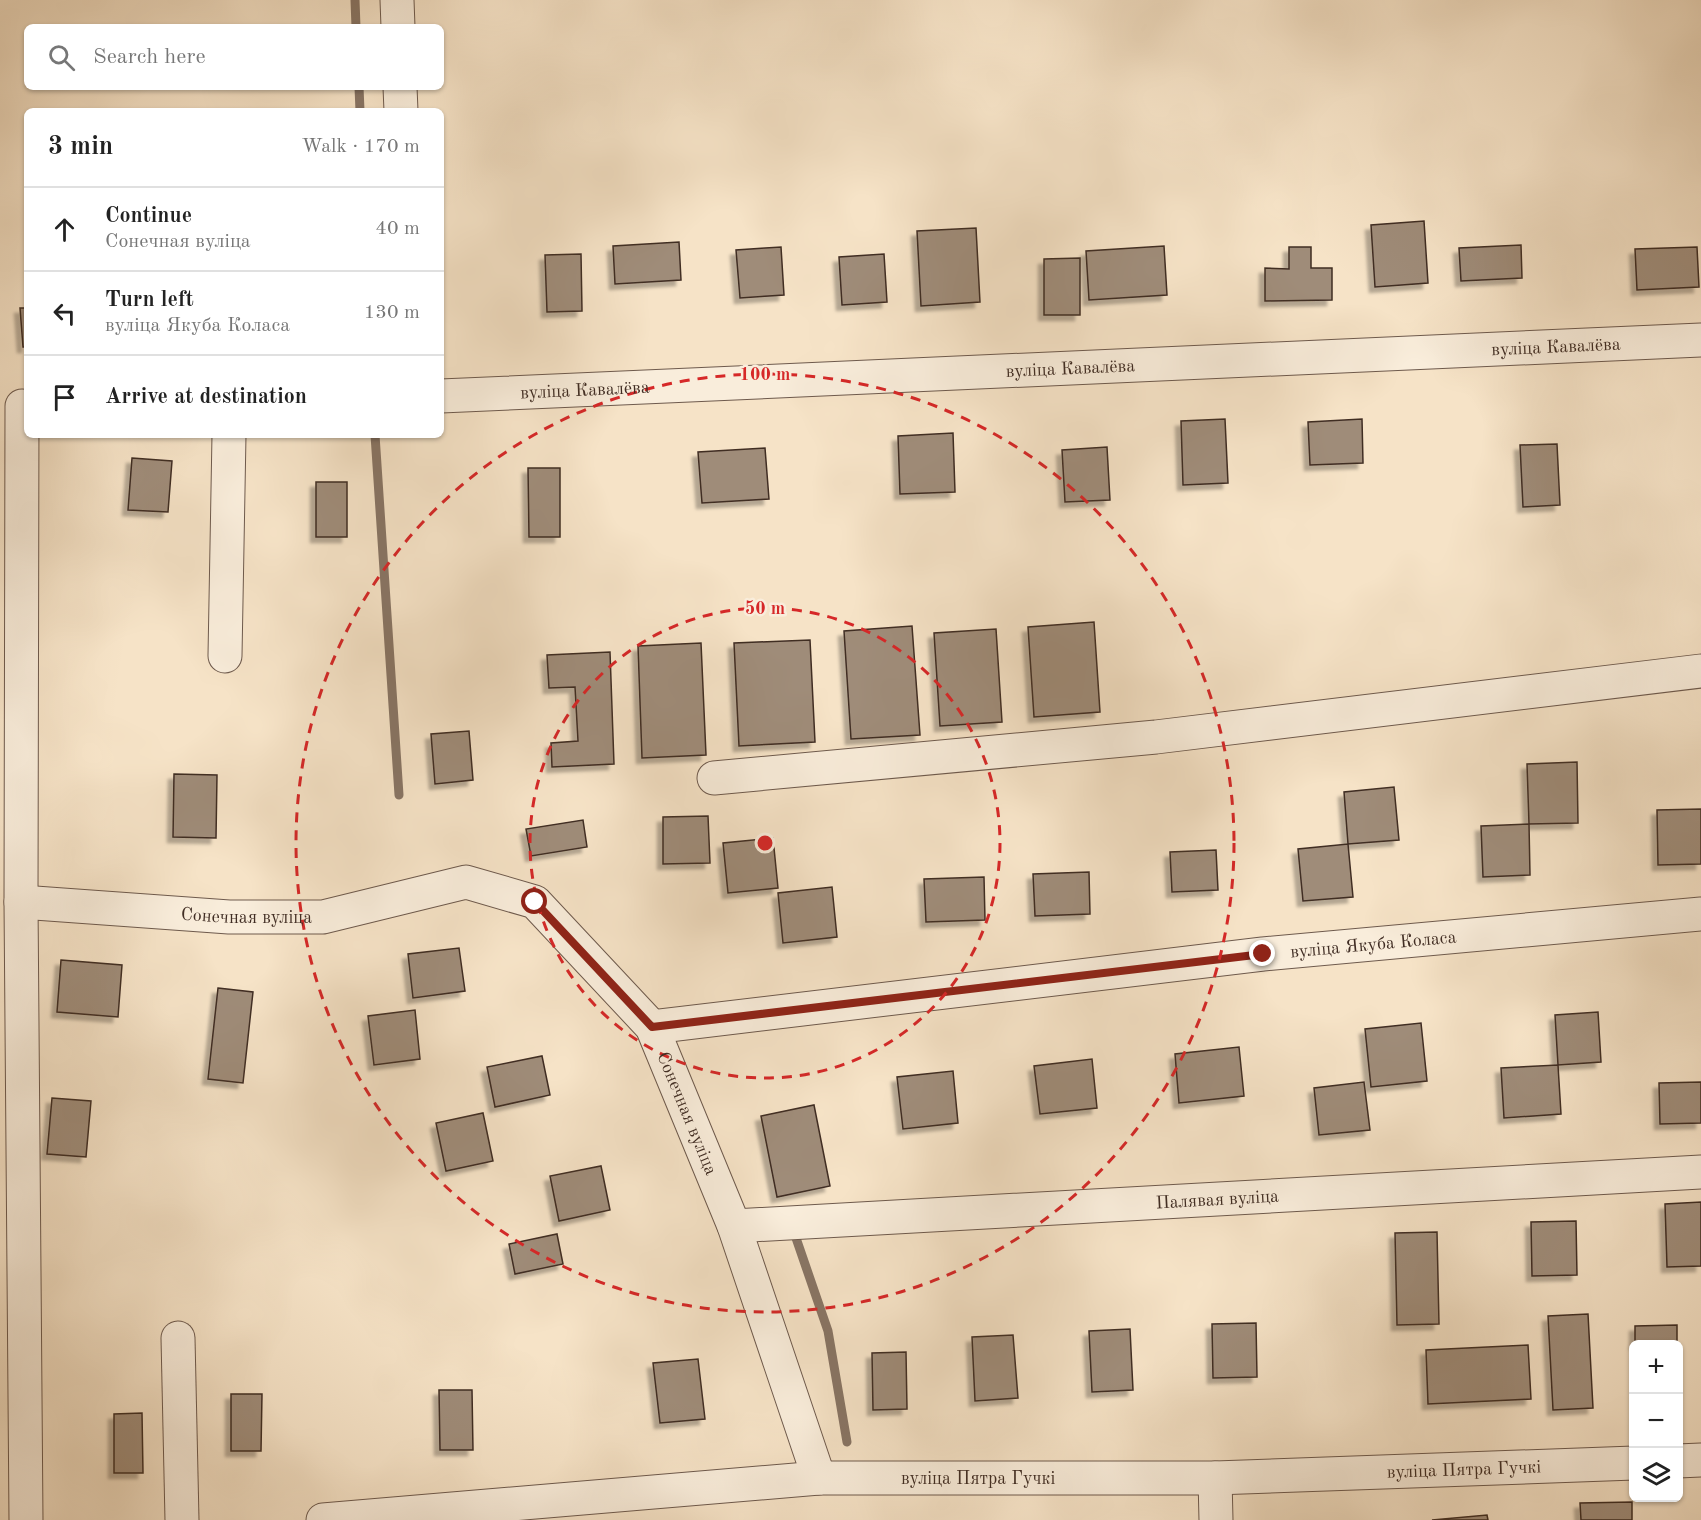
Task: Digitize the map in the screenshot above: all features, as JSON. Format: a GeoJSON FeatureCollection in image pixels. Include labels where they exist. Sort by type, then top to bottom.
{"type":"FeatureCollection","features":[{"type":"Feature","properties":{"kind":"street"},"geometry":{"type":"LineString","coordinates":[[397,0],[398,24]]}},
{"type":"Feature","properties":{"kind":"street"},"geometry":{"type":"LineString","coordinates":[[400,90],[401,108]]}},
{"type":"Feature","properties":{"kind":"street","name":"вуліца Кавалёва"},"geometry":{"type":"LineString","coordinates":[[444,396],[1701,340]]}},
{"type":"Feature","properties":{"kind":"street"},"geometry":{"type":"LineString","coordinates":[[16,406],[26,1520]]}},
{"type":"Feature","properties":{"kind":"street"},"geometry":{"type":"LineString","coordinates":[[225,656],[229,438]]}},
{"type":"Feature","properties":{"kind":"street"},"geometry":{"type":"LineString","coordinates":[[714,778],[1156,737],[1701,671]]}},
{"type":"Feature","properties":{"kind":"street","name":"Сонечная вуліца"},"geometry":{"type":"LineString","coordinates":[[21,902],[229,916],[323,917],[466,882],[535,902],[652,1027],[734,1226],[819,1478]]}},
{"type":"Feature","properties":{"kind":"street","name":"вуліца Якуба Коласа"},"geometry":{"type":"LineString","coordinates":[[652,1027],[1263,954],[1701,914]]}},
{"type":"Feature","properties":{"kind":"street","name":"Палявая вуліца"},"geometry":{"type":"LineString","coordinates":[[734,1226],[1701,1173]]}},
{"type":"Feature","properties":{"kind":"street"},"geometry":{"type":"LineString","coordinates":[[178,1338],[182,1520]]}},
{"type":"Feature","properties":{"kind":"street"},"geometry":{"type":"LineString","coordinates":[[1683,1461],[1701,1460]]}},
{"type":"Feature","properties":{"kind":"street","name":"вуліца Пятра Гучкі"},"geometry":{"type":"LineString","coordinates":[[323,1520],[819,1478],[1215,1478],[1629,1463]]}},
{"type":"Feature","properties":{"kind":"street"},"geometry":{"type":"LineString","coordinates":[[1215,1478],[1216,1520]]}},
{"type":"Feature","properties":{"kind":"building"},"geometry":{"type":"Polygon","coordinates":[[[1424,221],[1428,283],[1375,287],[1371,225],[1424,221]]]}},
{"type":"Feature","properties":{"kind":"building"},"geometry":{"type":"Polygon","coordinates":[[[976,228],[980,302],[921,306],[917,231],[976,228]]]}},
{"type":"Feature","properties":{"kind":"building"},"geometry":{"type":"Polygon","coordinates":[[[679,242],[681,280],[615,284],[613,246],[679,242]]]}},
{"type":"Feature","properties":{"kind":"building"},"geometry":{"type":"Polygon","coordinates":[[[1521,245],[1522,278],[1461,281],[1459,248],[1521,245]]]}},
{"type":"Feature","properties":{"kind":"building"},"geometry":{"type":"Polygon","coordinates":[[[1164,246],[1167,295],[1089,300],[1086,251],[1164,246]]]}},
{"type":"Feature","properties":{"kind":"building"},"geometry":{"type":"Polygon","coordinates":[[[781,247],[784,295],[740,298],[736,250],[781,247]]]}},
{"type":"Feature","properties":{"kind":"building"},"geometry":{"type":"Polygon","coordinates":[[[1289,247],[1311,247],[1311,268],[1332,268],[1332,300],[1265,301],[1265,268],[1289,269],[1289,247]]]}},
{"type":"Feature","properties":{"kind":"building"},"geometry":{"type":"Polygon","coordinates":[[[1697,247],[1699,287],[1637,290],[1635,249],[1697,247]]]}},
{"type":"Feature","properties":{"kind":"building"},"geometry":{"type":"Polygon","coordinates":[[[581,254],[582,311],[547,312],[545,255],[581,254]]]}},
{"type":"Feature","properties":{"kind":"building"},"geometry":{"type":"Polygon","coordinates":[[[884,254],[887,302],[842,305],[839,257],[884,254]]]}},
{"type":"Feature","properties":{"kind":"building"},"geometry":{"type":"Polygon","coordinates":[[[1080,258],[1080,315],[1044,315],[1044,259],[1080,258]]]}},
{"type":"Feature","properties":{"kind":"building"},"geometry":{"type":"Polygon","coordinates":[[[20,308],[24,308],[23,347],[20,308]]]}},
{"type":"Feature","properties":{"kind":"building"},"geometry":{"type":"Polygon","coordinates":[[[1225,419],[1228,483],[1183,485],[1181,421],[1225,419]]]}},
{"type":"Feature","properties":{"kind":"building"},"geometry":{"type":"Polygon","coordinates":[[[1362,419],[1363,463],[1310,465],[1308,422],[1362,419]]]}},
{"type":"Feature","properties":{"kind":"building"},"geometry":{"type":"Polygon","coordinates":[[[953,433],[955,492],[900,494],[898,436],[953,433]]]}},
{"type":"Feature","properties":{"kind":"building"},"geometry":{"type":"Polygon","coordinates":[[[1557,444],[1560,505],[1523,507],[1520,445],[1557,444]]]}},
{"type":"Feature","properties":{"kind":"building"},"geometry":{"type":"Polygon","coordinates":[[[1107,447],[1110,500],[1065,502],[1062,450],[1107,447]]]}},
{"type":"Feature","properties":{"kind":"building"},"geometry":{"type":"Polygon","coordinates":[[[765,448],[769,499],[702,503],[698,452],[765,448]]]}},
{"type":"Feature","properties":{"kind":"building"},"geometry":{"type":"Polygon","coordinates":[[[132,458],[172,461],[168,512],[128,510],[132,458]]]}},
{"type":"Feature","properties":{"kind":"building"},"geometry":{"type":"Polygon","coordinates":[[[528,468],[560,468],[560,537],[529,537],[528,468]]]}},
{"type":"Feature","properties":{"kind":"building"},"geometry":{"type":"Polygon","coordinates":[[[316,482],[347,482],[347,537],[316,537],[316,482]]]}},
{"type":"Feature","properties":{"kind":"building"},"geometry":{"type":"Polygon","coordinates":[[[1094,622],[1100,712],[1034,717],[1028,627],[1094,622]]]}},
{"type":"Feature","properties":{"kind":"building"},"geometry":{"type":"Polygon","coordinates":[[[912,626],[920,735],[851,739],[844,631],[912,626]]]}},
{"type":"Feature","properties":{"kind":"building"},"geometry":{"type":"Polygon","coordinates":[[[996,629],[1002,722],[940,726],[934,633],[996,629]]]}},
{"type":"Feature","properties":{"kind":"building"},"geometry":{"type":"Polygon","coordinates":[[[810,640],[815,742],[739,746],[734,643],[810,640]]]}},
{"type":"Feature","properties":{"kind":"building"},"geometry":{"type":"Polygon","coordinates":[[[701,643],[706,755],[642,758],[638,646],[701,643]]]}},
{"type":"Feature","properties":{"kind":"building"},"geometry":{"type":"Polygon","coordinates":[[[610,652],[614,764],[552,767],[551,743],[578,741],[575,687],[549,688],[547,655],[610,652]]]}},
{"type":"Feature","properties":{"kind":"building"},"geometry":{"type":"Polygon","coordinates":[[[469,731],[473,780],[435,784],[431,734],[469,731]]]}},
{"type":"Feature","properties":{"kind":"building"},"geometry":{"type":"Polygon","coordinates":[[[1577,762],[1578,823],[1529,824],[1527,764],[1577,762]]]}},
{"type":"Feature","properties":{"kind":"building"},"geometry":{"type":"Polygon","coordinates":[[[174,774],[217,775],[216,838],[173,837],[174,774]]]}},
{"type":"Feature","properties":{"kind":"building"},"geometry":{"type":"Polygon","coordinates":[[[1394,787],[1399,840],[1348,844],[1344,792],[1394,787]]]}},
{"type":"Feature","properties":{"kind":"building"},"geometry":{"type":"Polygon","coordinates":[[[1701,809],[1701,864],[1658,865],[1657,810],[1701,809]]]}},
{"type":"Feature","properties":{"kind":"building"},"geometry":{"type":"Polygon","coordinates":[[[708,816],[710,863],[663,864],[663,817],[708,816]]]}},
{"type":"Feature","properties":{"kind":"building"},"geometry":{"type":"Polygon","coordinates":[[[583,820],[587,847],[531,856],[526,829],[583,820]]]}},
{"type":"Feature","properties":{"kind":"building"},"geometry":{"type":"Polygon","coordinates":[[[1529,824],[1530,875],[1483,877],[1481,826],[1529,824]]]}},
{"type":"Feature","properties":{"kind":"building"},"geometry":{"type":"Polygon","coordinates":[[[773,838],[778,888],[728,893],[723,843],[773,838]]]}},
{"type":"Feature","properties":{"kind":"building"},"geometry":{"type":"Polygon","coordinates":[[[1348,844],[1353,897],[1303,901],[1298,849],[1348,844]]]}},
{"type":"Feature","properties":{"kind":"building"},"geometry":{"type":"Polygon","coordinates":[[[1216,850],[1218,890],[1172,892],[1170,852],[1216,850]]]}},
{"type":"Feature","properties":{"kind":"building"},"geometry":{"type":"Polygon","coordinates":[[[1089,872],[1090,914],[1035,916],[1033,874],[1089,872]]]}},
{"type":"Feature","properties":{"kind":"building"},"geometry":{"type":"Polygon","coordinates":[[[984,877],[985,920],[926,922],[924,879],[984,877]]]}},
{"type":"Feature","properties":{"kind":"building"},"geometry":{"type":"Polygon","coordinates":[[[832,887],[837,937],[783,943],[778,893],[832,887]]]}},
{"type":"Feature","properties":{"kind":"building"},"geometry":{"type":"Polygon","coordinates":[[[459,948],[465,991],[413,998],[408,954],[459,948]]]}},
{"type":"Feature","properties":{"kind":"building"},"geometry":{"type":"Polygon","coordinates":[[[61,960],[122,965],[118,1017],[57,1012],[61,960]]]}},
{"type":"Feature","properties":{"kind":"building"},"geometry":{"type":"Polygon","coordinates":[[[218,988],[253,992],[243,1083],[208,1079],[218,988]]]}},
{"type":"Feature","properties":{"kind":"building"},"geometry":{"type":"Polygon","coordinates":[[[415,1010],[420,1059],[374,1065],[368,1016],[415,1010]]]}},
{"type":"Feature","properties":{"kind":"building"},"geometry":{"type":"Polygon","coordinates":[[[1598,1012],[1601,1062],[1558,1065],[1555,1015],[1598,1012]]]}},
{"type":"Feature","properties":{"kind":"building"},"geometry":{"type":"Polygon","coordinates":[[[1421,1023],[1427,1081],[1371,1087],[1365,1029],[1421,1023]]]}},
{"type":"Feature","properties":{"kind":"building"},"geometry":{"type":"Polygon","coordinates":[[[1239,1047],[1244,1096],[1179,1103],[1175,1054],[1239,1047]]]}},
{"type":"Feature","properties":{"kind":"building"},"geometry":{"type":"Polygon","coordinates":[[[542,1056],[550,1095],[495,1107],[487,1067],[542,1056]]]}},
{"type":"Feature","properties":{"kind":"building"},"geometry":{"type":"Polygon","coordinates":[[[1092,1059],[1097,1108],[1040,1114],[1034,1066],[1092,1059]]]}},
{"type":"Feature","properties":{"kind":"building"},"geometry":{"type":"Polygon","coordinates":[[[1558,1065],[1561,1114],[1504,1118],[1501,1068],[1558,1065]]]}},
{"type":"Feature","properties":{"kind":"building"},"geometry":{"type":"Polygon","coordinates":[[[953,1071],[958,1123],[903,1129],[897,1077],[953,1071]]]}},
{"type":"Feature","properties":{"kind":"building"},"geometry":{"type":"Polygon","coordinates":[[[1364,1082],[1370,1130],[1319,1135],[1314,1088],[1364,1082]]]}},
{"type":"Feature","properties":{"kind":"building"},"geometry":{"type":"Polygon","coordinates":[[[1701,1082],[1701,1123],[1660,1124],[1659,1083],[1701,1082]]]}},
{"type":"Feature","properties":{"kind":"building"},"geometry":{"type":"Polygon","coordinates":[[[52,1098],[91,1101],[86,1157],[47,1154],[52,1098]]]}},
{"type":"Feature","properties":{"kind":"building"},"geometry":{"type":"Polygon","coordinates":[[[814,1105],[830,1186],[777,1197],[761,1116],[814,1105]]]}},
{"type":"Feature","properties":{"kind":"building"},"geometry":{"type":"Polygon","coordinates":[[[483,1113],[493,1161],[446,1171],[436,1123],[483,1113]]]}},
{"type":"Feature","properties":{"kind":"building"},"geometry":{"type":"Polygon","coordinates":[[[601,1166],[610,1210],[559,1221],[550,1176],[601,1166]]]}},
{"type":"Feature","properties":{"kind":"building"},"geometry":{"type":"Polygon","coordinates":[[[1701,1202],[1701,1266],[1667,1267],[1665,1204],[1701,1202]]]}},
{"type":"Feature","properties":{"kind":"building"},"geometry":{"type":"Polygon","coordinates":[[[1576,1221],[1577,1275],[1532,1276],[1531,1222],[1576,1221]]]}},
{"type":"Feature","properties":{"kind":"building"},"geometry":{"type":"Polygon","coordinates":[[[1437,1232],[1439,1324],[1397,1325],[1395,1233],[1437,1232]]]}},
{"type":"Feature","properties":{"kind":"building"},"geometry":{"type":"Polygon","coordinates":[[[557,1234],[563,1264],[515,1274],[509,1244],[557,1234]]]}},
{"type":"Feature","properties":{"kind":"building"},"geometry":{"type":"Polygon","coordinates":[[[1588,1314],[1593,1408],[1553,1410],[1548,1316],[1588,1314]]]}},
{"type":"Feature","properties":{"kind":"building"},"geometry":{"type":"Polygon","coordinates":[[[1256,1323],[1257,1377],[1213,1378],[1212,1324],[1256,1323]]]}},
{"type":"Feature","properties":{"kind":"building"},"geometry":{"type":"Polygon","coordinates":[[[1677,1325],[1677,1340],[1635,1340],[1635,1326],[1677,1325]]]}},
{"type":"Feature","properties":{"kind":"building"},"geometry":{"type":"Polygon","coordinates":[[[1130,1329],[1133,1390],[1092,1392],[1089,1331],[1130,1329]]]}},
{"type":"Feature","properties":{"kind":"building"},"geometry":{"type":"Polygon","coordinates":[[[1013,1335],[1018,1398],[975,1401],[972,1337],[1013,1335]]]}},
{"type":"Feature","properties":{"kind":"building"},"geometry":{"type":"Polygon","coordinates":[[[1528,1345],[1531,1399],[1428,1404],[1426,1350],[1528,1345]]]}},
{"type":"Feature","properties":{"kind":"building"},"geometry":{"type":"Polygon","coordinates":[[[906,1352],[907,1409],[873,1410],[872,1353],[906,1352]]]}},
{"type":"Feature","properties":{"kind":"building"},"geometry":{"type":"Polygon","coordinates":[[[698,1359],[705,1419],[660,1423],[653,1363],[698,1359]]]}},
{"type":"Feature","properties":{"kind":"building"},"geometry":{"type":"Polygon","coordinates":[[[439,1390],[472,1390],[473,1450],[440,1450],[439,1390]]]}},
{"type":"Feature","properties":{"kind":"building"},"geometry":{"type":"Polygon","coordinates":[[[231,1394],[262,1394],[261,1451],[231,1451],[231,1394]]]}},
{"type":"Feature","properties":{"kind":"building"},"geometry":{"type":"Polygon","coordinates":[[[142,1413],[143,1473],[114,1473],[114,1414],[142,1413]]]}},
{"type":"Feature","properties":{"kind":"building"},"geometry":{"type":"Polygon","coordinates":[[[1632,1502],[1632,1520],[1581,1520],[1580,1503],[1632,1502]]]}},
{"type":"Feature","properties":{"kind":"building"},"geometry":{"type":"Polygon","coordinates":[[[1487,1515],[1488,1520],[1432,1520],[1487,1515]]]}},
{"type":"Feature","properties":{"kind":"waterway"},"geometry":{"type":"LineString","coordinates":[[355,0],[356,24]]}},
{"type":"Feature","properties":{"kind":"waterway"},"geometry":{"type":"LineString","coordinates":[[359,90],[360,108]]}},
{"type":"Feature","properties":{"kind":"waterway"},"geometry":{"type":"LineString","coordinates":[[375,438],[399,795]]}},
{"type":"Feature","properties":{"kind":"waterway"},"geometry":{"type":"LineString","coordinates":[[796,1238],[828,1331],[847,1442]]}},
{"type":"Feature","properties":{"kind":"route"},"geometry":{"type":"LineString","coordinates":[[535,902],[652,1027],[1263,954]]}}]}
